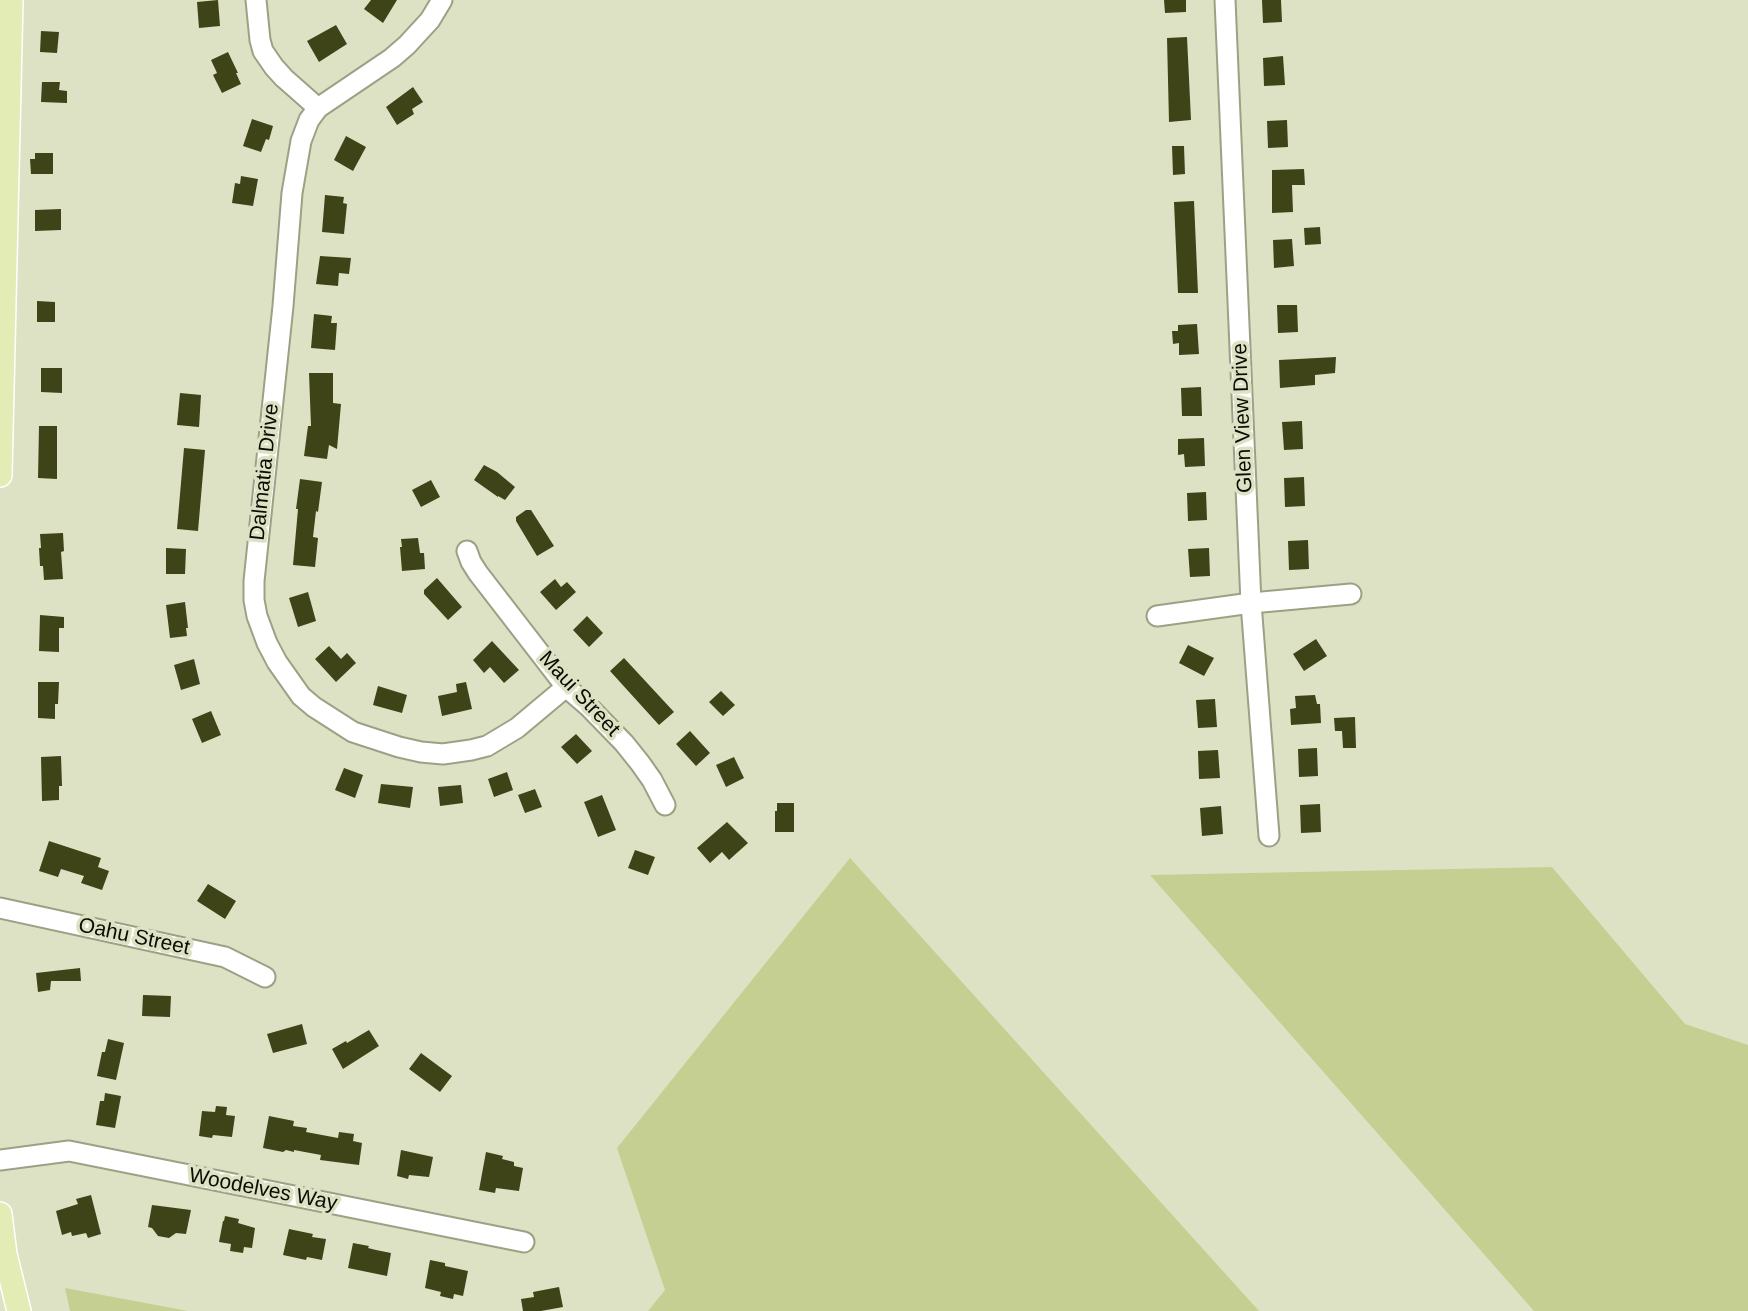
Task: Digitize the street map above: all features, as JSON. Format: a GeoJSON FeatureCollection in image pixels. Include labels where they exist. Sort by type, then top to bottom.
{"type":"FeatureCollection","features":[{"type":"Feature","properties":{"kind":"main road"},"geometry":{"type":"LineString","coordinates":[[0,475],[11,0]]}},
{"type":"Feature","properties":{"kind":"main road"},"geometry":{"type":"LineString","coordinates":[[0,1214],[5,1254],[19,1311]]}},
{"type":"Feature","properties":{"kind":"street"},"geometry":{"type":"LineString","coordinates":[[256,0],[263,51],[284,78],[318,108]]}},
{"type":"Feature","properties":{"kind":"street","name":"Dalmatia Drive"},"geometry":{"type":"LineString","coordinates":[[442,0],[430,20],[407,46],[318,108],[309,120],[301,141],[292,193],[254,600],[257,616],[276,662],[301,696],[353,732],[389,744],[443,754],[487,746],[517,728],[566,687]]}},
{"type":"Feature","properties":{"kind":"street","name":"Glen View Drive"},"geometry":{"type":"LineString","coordinates":[[1225,0],[1251,603],[1269,835]]}},
{"type":"Feature","properties":{"kind":"street","name":"Maui Street"},"geometry":{"type":"LineString","coordinates":[[467,551],[478,573],[566,687],[624,743],[652,780],[665,805]]}},
{"type":"Feature","properties":{"kind":"street"},"geometry":{"type":"LineString","coordinates":[[1157,616],[1251,603],[1351,594]]}},
{"type":"Feature","properties":{"kind":"street","name":"Oahu Street"},"geometry":{"type":"LineString","coordinates":[[0,908],[225,957],[265,977]]}},
{"type":"Feature","properties":{"kind":"street","name":"Woodelves Way"},"geometry":{"type":"LineString","coordinates":[[0,1160],[69,1151],[524,1242]]}},
{"type":"Feature","properties":{"kind":"green space"},"geometry":{"type":"Polygon","coordinates":[[[850,858],[1259,1311],[648,1311],[665,1290],[617,1148],[850,858]]]}},
{"type":"Feature","properties":{"kind":"green space"},"geometry":{"type":"Polygon","coordinates":[[[1552,867],[1685,1024],[1748,1045],[1748,1311],[1534,1311],[1150,875],[1552,867]]]}},
{"type":"Feature","properties":{"kind":"green space"},"geometry":{"type":"Polygon","coordinates":[[[65,1288],[188,1311],[70,1311],[65,1288]]]}},
{"type":"Feature","properties":{"kind":"building"},"geometry":{"type":"Polygon","coordinates":[[[218,0],[220,26],[199,28],[197,2],[218,0]]]}},
{"type":"Feature","properties":{"kind":"building"},"geometry":{"type":"Polygon","coordinates":[[[371,0],[397,0],[383,23],[364,9],[371,0]]]}},
{"type":"Feature","properties":{"kind":"building"},"geometry":{"type":"Polygon","coordinates":[[[1164,0],[1186,0],[1186,12],[1165,13],[1164,0]]]}},
{"type":"Feature","properties":{"kind":"building"},"geometry":{"type":"Polygon","coordinates":[[[1262,0],[1281,0],[1282,22],[1263,23],[1262,0]]]}},
{"type":"Feature","properties":{"kind":"building"},"geometry":{"type":"Polygon","coordinates":[[[336,25],[347,44],[319,62],[307,41],[336,25]]]}},
{"type":"Feature","properties":{"kind":"building"},"geometry":{"type":"Polygon","coordinates":[[[41,31],[59,32],[57,53],[40,52],[41,31]]]}},
{"type":"Feature","properties":{"kind":"building"},"geometry":{"type":"Polygon","coordinates":[[[1187,37],[1191,120],[1169,122],[1167,38],[1187,37]]]}},
{"type":"Feature","properties":{"kind":"building"},"geometry":{"type":"Polygon","coordinates":[[[228,52],[241,84],[222,93],[213,75],[217,73],[211,60],[228,52]]]}},
{"type":"Feature","properties":{"kind":"building"},"geometry":{"type":"Polygon","coordinates":[[[1283,56],[1285,85],[1264,86],[1263,58],[1283,56]]]}},
{"type":"Feature","properties":{"kind":"building"},"geometry":{"type":"Polygon","coordinates":[[[42,82],[60,82],[59,90],[67,91],[67,103],[41,102],[42,82]]]}},
{"type":"Feature","properties":{"kind":"building"},"geometry":{"type":"Polygon","coordinates":[[[413,87],[423,102],[412,109],[414,114],[397,125],[386,107],[413,87]]]}},
{"type":"Feature","properties":{"kind":"building"},"geometry":{"type":"Polygon","coordinates":[[[252,119],[273,126],[269,140],[266,139],[261,152],[243,146],[252,119]]]}},
{"type":"Feature","properties":{"kind":"building"},"geometry":{"type":"Polygon","coordinates":[[[1287,120],[1288,147],[1268,148],[1267,121],[1287,120]]]}},
{"type":"Feature","properties":{"kind":"building"},"geometry":{"type":"Polygon","coordinates":[[[346,136],[366,147],[353,171],[334,160],[346,136]]]}},
{"type":"Feature","properties":{"kind":"building"},"geometry":{"type":"Polygon","coordinates":[[[1172,146],[1184,146],[1185,174],[1173,175],[1172,146]]]}},
{"type":"Feature","properties":{"kind":"building"},"geometry":{"type":"Polygon","coordinates":[[[35,153],[53,153],[53,174],[31,174],[30,159],[35,159],[35,153]]]}},
{"type":"Feature","properties":{"kind":"building"},"geometry":{"type":"Polygon","coordinates":[[[1304,169],[1305,185],[1292,185],[1293,212],[1272,213],[1272,170],[1304,169]]]}},
{"type":"Feature","properties":{"kind":"building"},"geometry":{"type":"Polygon","coordinates":[[[241,176],[258,179],[253,206],[232,203],[235,183],[240,184],[241,176]]]}},
{"type":"Feature","properties":{"kind":"building"},"geometry":{"type":"Polygon","coordinates":[[[325,195],[344,197],[343,203],[347,204],[344,234],[322,232],[325,195]]]}},
{"type":"Feature","properties":{"kind":"building"},"geometry":{"type":"Polygon","coordinates":[[[1194,201],[1198,293],[1178,293],[1174,202],[1194,201]]]}},
{"type":"Feature","properties":{"kind":"building"},"geometry":{"type":"Polygon","coordinates":[[[61,209],[61,230],[35,231],[35,210],[61,209]]]}},
{"type":"Feature","properties":{"kind":"building"},"geometry":{"type":"Polygon","coordinates":[[[1320,227],[1321,244],[1305,245],[1304,228],[1320,227]]]}},
{"type":"Feature","properties":{"kind":"building"},"geometry":{"type":"Polygon","coordinates":[[[1292,239],[1294,266],[1274,268],[1273,240],[1292,239]]]}},
{"type":"Feature","properties":{"kind":"building"},"geometry":{"type":"Polygon","coordinates":[[[320,256],[351,258],[349,274],[339,273],[338,286],[316,284],[320,256]]]}},
{"type":"Feature","properties":{"kind":"building"},"geometry":{"type":"Polygon","coordinates":[[[37,301],[55,302],[55,322],[37,322],[37,301]]]}},
{"type":"Feature","properties":{"kind":"building"},"geometry":{"type":"Polygon","coordinates":[[[1277,305],[1297,305],[1298,332],[1278,333],[1277,305]]]}},
{"type":"Feature","properties":{"kind":"building"},"geometry":{"type":"Polygon","coordinates":[[[314,314],[332,316],[331,323],[337,323],[335,350],[311,348],[314,314]]]}},
{"type":"Feature","properties":{"kind":"building"},"geometry":{"type":"Polygon","coordinates":[[[1197,324],[1199,354],[1179,355],[1179,343],[1173,344],[1172,331],[1178,331],[1178,325],[1197,324]]]}},
{"type":"Feature","properties":{"kind":"building"},"geometry":{"type":"Polygon","coordinates":[[[1336,357],[1335,373],[1315,375],[1315,385],[1280,388],[1279,360],[1336,357]]]}},
{"type":"Feature","properties":{"kind":"building"},"geometry":{"type":"Polygon","coordinates":[[[41,368],[62,368],[62,393],[41,392],[41,368]]]}},
{"type":"Feature","properties":{"kind":"building"},"geometry":{"type":"Polygon","coordinates":[[[309,373],[333,373],[333,403],[341,404],[337,449],[329,445],[327,459],[304,456],[308,426],[311,426],[309,373]]]}},
{"type":"Feature","properties":{"kind":"building"},"geometry":{"type":"Polygon","coordinates":[[[1201,387],[1202,416],[1182,416],[1181,388],[1201,387]]]}},
{"type":"Feature","properties":{"kind":"building"},"geometry":{"type":"Polygon","coordinates":[[[180,393],[201,395],[199,427],[177,425],[180,393]]]}},
{"type":"Feature","properties":{"kind":"building"},"geometry":{"type":"Polygon","coordinates":[[[1302,421],[1303,449],[1284,450],[1282,422],[1302,421]]]}},
{"type":"Feature","properties":{"kind":"building"},"geometry":{"type":"Polygon","coordinates":[[[39,426],[57,426],[57,479],[38,478],[39,426]]]}},
{"type":"Feature","properties":{"kind":"building"},"geometry":{"type":"Polygon","coordinates":[[[1204,438],[1205,466],[1185,467],[1184,454],[1178,455],[1178,439],[1204,438]]]}},
{"type":"Feature","properties":{"kind":"building"},"geometry":{"type":"Polygon","coordinates":[[[184,448],[205,450],[198,531],[177,529],[184,448]]]}},
{"type":"Feature","properties":{"kind":"building"},"geometry":{"type":"Polygon","coordinates":[[[484,465],[515,487],[505,500],[474,480],[484,465]]]}},
{"type":"Feature","properties":{"kind":"building"},"geometry":{"type":"Polygon","coordinates":[[[1304,477],[1305,506],[1285,507],[1284,478],[1304,477]]]}},
{"type":"Feature","properties":{"kind":"building"},"geometry":{"type":"Polygon","coordinates":[[[300,479],[322,482],[313,537],[318,538],[315,567],[293,565],[300,479]]]}},
{"type":"Feature","properties":{"kind":"building"},"geometry":{"type":"Polygon","coordinates":[[[431,480],[440,497],[421,507],[412,490],[431,480]]]}},
{"type":"Feature","properties":{"kind":"building"},"geometry":{"type":"Polygon","coordinates":[[[1206,492],[1207,520],[1188,521],[1187,493],[1206,492]]]}},
{"type":"Feature","properties":{"kind":"building"},"geometry":{"type":"Polygon","coordinates":[[[526,510],[531,510],[554,546],[537,556],[516,521],[516,517],[526,510]]]}},
{"type":"Feature","properties":{"kind":"building"},"geometry":{"type":"Polygon","coordinates":[[[63,533],[63,579],[44,580],[43,566],[40,566],[40,534],[63,533]]]}},
{"type":"Feature","properties":{"kind":"building"},"geometry":{"type":"Polygon","coordinates":[[[418,538],[420,553],[424,553],[425,569],[402,571],[401,539],[418,538]]]}},
{"type":"Feature","properties":{"kind":"building"},"geometry":{"type":"Polygon","coordinates":[[[1308,540],[1309,569],[1289,570],[1288,541],[1308,540]]]}},
{"type":"Feature","properties":{"kind":"building"},"geometry":{"type":"Polygon","coordinates":[[[166,548],[186,549],[185,574],[166,574],[166,548]]]}},
{"type":"Feature","properties":{"kind":"building"},"geometry":{"type":"Polygon","coordinates":[[[1209,548],[1210,576],[1190,577],[1188,549],[1209,548]]]}},
{"type":"Feature","properties":{"kind":"building"},"geometry":{"type":"Polygon","coordinates":[[[437,578],[462,607],[448,620],[424,594],[424,590],[437,578]]]}},
{"type":"Feature","properties":{"kind":"building"},"geometry":{"type":"Polygon","coordinates":[[[555,579],[561,587],[567,582],[576,592],[556,610],[540,592],[555,579]]]}},
{"type":"Feature","properties":{"kind":"building"},"geometry":{"type":"Polygon","coordinates":[[[308,592],[316,621],[298,627],[289,598],[308,592]]]}},
{"type":"Feature","properties":{"kind":"building"},"geometry":{"type":"Polygon","coordinates":[[[185,602],[187,636],[170,638],[166,605],[185,602]]]}},
{"type":"Feature","properties":{"kind":"building"},"geometry":{"type":"Polygon","coordinates":[[[40,615],[64,617],[64,628],[59,628],[59,652],[39,651],[40,615]]]}},
{"type":"Feature","properties":{"kind":"building"},"geometry":{"type":"Polygon","coordinates":[[[587,616],[603,633],[589,647],[573,630],[587,616]]]}},
{"type":"Feature","properties":{"kind":"building"},"geometry":{"type":"Polygon","coordinates":[[[1316,639],[1327,656],[1304,671],[1293,654],[1316,639]]]}},
{"type":"Feature","properties":{"kind":"building"},"geometry":{"type":"Polygon","coordinates":[[[492,641],[519,670],[504,683],[490,667],[484,673],[473,660],[492,641]]]}},
{"type":"Feature","properties":{"kind":"building"},"geometry":{"type":"Polygon","coordinates":[[[1188,645],[1214,658],[1204,676],[1179,663],[1188,645]]]}},
{"type":"Feature","properties":{"kind":"building"},"geometry":{"type":"Polygon","coordinates":[[[329,646],[341,659],[347,653],[356,663],[336,682],[315,659],[329,646]]]}},
{"type":"Feature","properties":{"kind":"building"},"geometry":{"type":"Polygon","coordinates":[[[624,658],[674,712],[659,725],[610,671],[624,658]]]}},
{"type":"Feature","properties":{"kind":"building"},"geometry":{"type":"Polygon","coordinates":[[[194,659],[200,684],[181,690],[174,665],[194,659]]]}},
{"type":"Feature","properties":{"kind":"building"},"geometry":{"type":"Polygon","coordinates":[[[38,682],[59,682],[55,719],[38,718],[38,682]]]}},
{"type":"Feature","properties":{"kind":"building"},"geometry":{"type":"Polygon","coordinates":[[[466,682],[472,709],[442,716],[438,696],[457,692],[456,684],[466,682]]]}},
{"type":"Feature","properties":{"kind":"building"},"geometry":{"type":"Polygon","coordinates":[[[378,686],[407,695],[402,713],[373,705],[378,686]]]}},
{"type":"Feature","properties":{"kind":"building"},"geometry":{"type":"Polygon","coordinates":[[[721,691],[735,705],[723,716],[709,702],[721,691]]]}},
{"type":"Feature","properties":{"kind":"building"},"geometry":{"type":"Polygon","coordinates":[[[1315,695],[1317,704],[1320,704],[1321,723],[1291,725],[1290,709],[1296,708],[1295,696],[1315,695]]]}},
{"type":"Feature","properties":{"kind":"building"},"geometry":{"type":"Polygon","coordinates":[[[1215,699],[1217,727],[1198,728],[1196,700],[1215,699]]]}},
{"type":"Feature","properties":{"kind":"building"},"geometry":{"type":"Polygon","coordinates":[[[211,711],[221,735],[202,743],[192,719],[211,711]]]}},
{"type":"Feature","properties":{"kind":"building"},"geometry":{"type":"Polygon","coordinates":[[[1355,717],[1356,748],[1343,748],[1342,731],[1335,731],[1334,718],[1355,717]]]}},
{"type":"Feature","properties":{"kind":"building"},"geometry":{"type":"Polygon","coordinates":[[[690,731],[710,753],[696,766],[676,744],[690,731]]]}},
{"type":"Feature","properties":{"kind":"building"},"geometry":{"type":"Polygon","coordinates":[[[576,734],[592,751],[577,764],[561,747],[576,734]]]}},
{"type":"Feature","properties":{"kind":"building"},"geometry":{"type":"Polygon","coordinates":[[[1317,748],[1318,776],[1299,777],[1298,749],[1317,748]]]}},
{"type":"Feature","properties":{"kind":"building"},"geometry":{"type":"Polygon","coordinates":[[[1218,750],[1220,778],[1199,779],[1198,751],[1218,750]]]}},
{"type":"Feature","properties":{"kind":"building"},"geometry":{"type":"Polygon","coordinates":[[[61,756],[62,786],[59,786],[59,800],[42,801],[41,757],[61,756]]]}},
{"type":"Feature","properties":{"kind":"building"},"geometry":{"type":"Polygon","coordinates":[[[734,757],[744,778],[726,787],[716,765],[734,757]]]}},
{"type":"Feature","properties":{"kind":"building"},"geometry":{"type":"Polygon","coordinates":[[[344,768],[363,775],[355,798],[335,790],[344,768]]]}},
{"type":"Feature","properties":{"kind":"building"},"geometry":{"type":"Polygon","coordinates":[[[507,772],[513,790],[494,797],[488,779],[507,772]]]}},
{"type":"Feature","properties":{"kind":"building"},"geometry":{"type":"Polygon","coordinates":[[[381,784],[413,787],[410,808],[378,803],[381,784]]]}},
{"type":"Feature","properties":{"kind":"building"},"geometry":{"type":"Polygon","coordinates":[[[461,785],[463,803],[440,806],[438,787],[461,785]]]}},
{"type":"Feature","properties":{"kind":"building"},"geometry":{"type":"Polygon","coordinates":[[[535,789],[542,807],[525,813],[518,795],[535,789]]]}},
{"type":"Feature","properties":{"kind":"building"},"geometry":{"type":"Polygon","coordinates":[[[602,795],[616,830],[598,837],[584,802],[602,795]]]}},
{"type":"Feature","properties":{"kind":"building"},"geometry":{"type":"Polygon","coordinates":[[[777,803],[794,803],[794,832],[775,832],[777,803]]]}},
{"type":"Feature","properties":{"kind":"building"},"geometry":{"type":"Polygon","coordinates":[[[1320,804],[1321,832],[1301,833],[1300,805],[1320,804]]]}},
{"type":"Feature","properties":{"kind":"building"},"geometry":{"type":"Polygon","coordinates":[[[1221,806],[1223,834],[1202,836],[1200,808],[1221,806]]]}},
{"type":"Feature","properties":{"kind":"building"},"geometry":{"type":"Polygon","coordinates":[[[727,822],[748,843],[729,860],[722,852],[710,863],[697,848],[727,822]]]}},
{"type":"Feature","properties":{"kind":"building"},"geometry":{"type":"Polygon","coordinates":[[[49,841],[101,858],[98,867],[109,871],[102,890],[81,883],[84,876],[61,869],[58,877],[39,871],[49,841]]]}},
{"type":"Feature","properties":{"kind":"building"},"geometry":{"type":"Polygon","coordinates":[[[635,850],[655,857],[648,875],[628,868],[635,850]]]}},
{"type":"Feature","properties":{"kind":"building"},"geometry":{"type":"Polygon","coordinates":[[[208,884],[236,901],[225,919],[197,901],[208,884]]]}},
{"type":"Feature","properties":{"kind":"building"},"geometry":{"type":"Polygon","coordinates":[[[80,968],[81,981],[51,981],[50,990],[38,992],[36,973],[80,968]]]}},
{"type":"Feature","properties":{"kind":"building"},"geometry":{"type":"Polygon","coordinates":[[[143,995],[171,996],[170,1017],[142,1016],[143,995]]]}},
{"type":"Feature","properties":{"kind":"building"},"geometry":{"type":"Polygon","coordinates":[[[302,1024],[307,1044],[273,1053],[267,1034],[302,1024]]]}},
{"type":"Feature","properties":{"kind":"building"},"geometry":{"type":"Polygon","coordinates":[[[369,1030],[379,1046],[343,1069],[332,1049],[369,1030]]]}},
{"type":"Feature","properties":{"kind":"building"},"geometry":{"type":"Polygon","coordinates":[[[108,1039],[124,1043],[116,1080],[97,1076],[108,1039]]]}},
{"type":"Feature","properties":{"kind":"building"},"geometry":{"type":"Polygon","coordinates":[[[421,1053],[452,1076],[440,1092],[409,1069],[421,1053]]]}},
{"type":"Feature","properties":{"kind":"building"},"geometry":{"type":"Polygon","coordinates":[[[105,1093],[121,1096],[115,1128],[96,1125],[100,1101],[104,1101],[105,1093]]]}},
{"type":"Feature","properties":{"kind":"building"},"geometry":{"type":"Polygon","coordinates":[[[216,1106],[227,1107],[226,1115],[235,1116],[232,1137],[199,1136],[202,1111],[215,1112],[216,1106]]]}},
{"type":"Feature","properties":{"kind":"building"},"geometry":{"type":"Polygon","coordinates":[[[269,1116],[294,1121],[293,1126],[307,1128],[306,1132],[338,1138],[339,1132],[354,1134],[353,1141],[362,1143],[359,1165],[320,1160],[321,1155],[294,1150],[283,1152],[263,1148],[269,1116]]]}},
{"type":"Feature","properties":{"kind":"building"},"geometry":{"type":"Polygon","coordinates":[[[401,1150],[433,1157],[429,1177],[409,1175],[408,1179],[397,1176],[401,1150]]]}},
{"type":"Feature","properties":{"kind":"building"},"geometry":{"type":"Polygon","coordinates":[[[486,1152],[503,1156],[502,1159],[523,1168],[519,1191],[496,1188],[495,1193],[479,1190],[486,1152]]]}},
{"type":"Feature","properties":{"kind":"building"},"geometry":{"type":"Polygon","coordinates":[[[91,1195],[101,1234],[88,1238],[86,1233],[72,1236],[71,1232],[62,1235],[56,1211],[78,1204],[76,1199],[91,1195]]]}},
{"type":"Feature","properties":{"kind":"building"},"geometry":{"type":"Polygon","coordinates":[[[152,1205],[191,1210],[186,1234],[176,1233],[169,1238],[158,1236],[148,1227],[152,1205]]]}},
{"type":"Feature","properties":{"kind":"building"},"geometry":{"type":"Polygon","coordinates":[[[225,1216],[239,1219],[238,1223],[255,1228],[252,1248],[244,1247],[243,1253],[230,1251],[231,1244],[219,1242],[225,1216]]]}},
{"type":"Feature","properties":{"kind":"building"},"geometry":{"type":"Polygon","coordinates":[[[289,1229],[326,1239],[322,1260],[283,1255],[289,1229]]]}},
{"type":"Feature","properties":{"kind":"building"},"geometry":{"type":"Polygon","coordinates":[[[353,1243],[391,1253],[387,1276],[348,1268],[353,1243]]]}},
{"type":"Feature","properties":{"kind":"building"},"geometry":{"type":"Polygon","coordinates":[[[430,1260],[468,1271],[463,1296],[454,1294],[453,1299],[440,1296],[441,1292],[425,1288],[430,1260]]]}},
{"type":"Feature","properties":{"kind":"building"},"geometry":{"type":"Polygon","coordinates":[[[559,1287],[563,1307],[523,1311],[521,1299],[534,1297],[533,1292],[559,1287]]]}}]}
